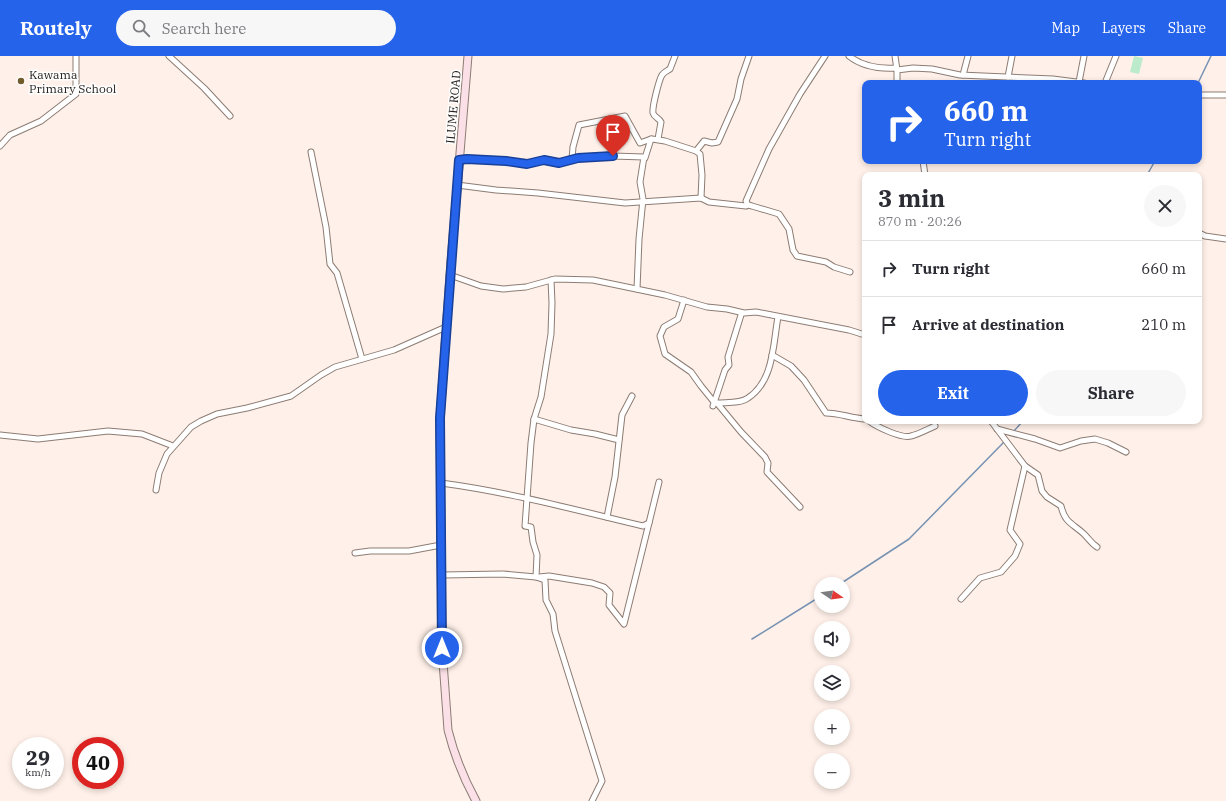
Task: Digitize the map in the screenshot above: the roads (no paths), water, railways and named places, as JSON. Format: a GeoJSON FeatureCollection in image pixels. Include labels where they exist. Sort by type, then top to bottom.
{"type":"FeatureCollection","features":[{"type":"Feature","properties":{"kind":"street"},"geometry":{"type":"LineString","coordinates":[[0,146],[10,135],[41,121],[76,94],[76,56]]}},
{"type":"Feature","properties":{"kind":"street","name":"ILUME ROAD"},"geometry":{"type":"LineString","coordinates":[[468,56],[440,418],[442,648],[446,717],[451,742],[476,801]]}},
{"type":"Feature","properties":{"kind":"street"},"geometry":{"type":"LineString","coordinates":[[658,139],[661,122],[653,112],[653,105],[660,78],[663,73],[670,69],[675,56]]}},
{"type":"Feature","properties":{"kind":"street"},"geometry":{"type":"LineString","coordinates":[[696,151],[704,141],[716,143],[720,139],[736,99],[749,56]]}},
{"type":"Feature","properties":{"kind":"street"},"geometry":{"type":"LineString","coordinates":[[825,56],[800,94],[769,149],[746,201],[748,205],[779,214],[789,229],[793,250],[797,256],[826,262],[834,267],[850,272]]}},
{"type":"Feature","properties":{"kind":"street"},"geometry":{"type":"LineString","coordinates":[[849,56],[865,65],[874,67],[896,69],[932,68],[963,75],[1063,80]]}},
{"type":"Feature","properties":{"kind":"street"},"geometry":{"type":"LineString","coordinates":[[895,56],[897,80]]}},
{"type":"Feature","properties":{"kind":"street"},"geometry":{"type":"LineString","coordinates":[[963,75],[968,56]]}},
{"type":"Feature","properties":{"kind":"street"},"geometry":{"type":"LineString","coordinates":[[1008,77],[1012,56]]}},
{"type":"Feature","properties":{"kind":"street"},"geometry":{"type":"LineString","coordinates":[[1082,80],[1084,56]]}},
{"type":"Feature","properties":{"kind":"street"},"geometry":{"type":"LineString","coordinates":[[1106,80],[1116,56]]}},
{"type":"Feature","properties":{"kind":"street"},"geometry":{"type":"LineString","coordinates":[[171,57],[204,88],[230,116]]}},
{"type":"Feature","properties":{"kind":"street"},"geometry":{"type":"LineString","coordinates":[[1202,95],[1226,95]]}},
{"type":"Feature","properties":{"kind":"street"},"geometry":{"type":"LineString","coordinates":[[572,159],[573,147],[579,125],[625,116],[640,143],[651,139],[658,139],[696,151],[700,154],[702,170],[700,198]]}},
{"type":"Feature","properties":{"kind":"street"},"geometry":{"type":"LineString","coordinates":[[637,289],[639,239],[643,202],[640,182],[642,166],[651,139]]}},
{"type":"Feature","properties":{"kind":"street"},"geometry":{"type":"LineString","coordinates":[[312,152],[326,227],[330,264],[337,273],[362,359]]}},
{"type":"Feature","properties":{"kind":"street"},"geometry":{"type":"LineString","coordinates":[[459,160],[506,161],[527,164],[544,160],[559,163],[572,159],[613,156],[643,156],[645,158]]}},
{"type":"Feature","properties":{"kind":"street"},"geometry":{"type":"LineString","coordinates":[[457,185],[616,202],[643,202],[700,198],[709,202],[746,206]]}},
{"type":"Feature","properties":{"kind":"street"},"geometry":{"type":"LineString","coordinates":[[1202,234],[1226,239]]}},
{"type":"Feature","properties":{"kind":"street"},"geometry":{"type":"LineString","coordinates":[[450,275],[481,286],[503,289],[526,287],[551,280],[593,280],[684,300],[707,308],[727,309],[744,313],[756,312],[849,330],[862,334]]}},
{"type":"Feature","properties":{"kind":"street"},"geometry":{"type":"LineString","coordinates":[[538,577],[537,555],[532,542],[531,527],[525,526],[526,498],[534,419],[541,397],[551,334],[551,280]]}},
{"type":"Feature","properties":{"kind":"street"},"geometry":{"type":"LineString","coordinates":[[684,300],[678,319],[664,327],[660,336],[665,354],[691,372],[715,403],[765,457],[768,463],[767,472],[800,507]]}},
{"type":"Feature","properties":{"kind":"street"},"geometry":{"type":"LineString","coordinates":[[715,403],[725,370],[729,365],[728,357],[741,315]]}},
{"type":"Feature","properties":{"kind":"street"},"geometry":{"type":"LineString","coordinates":[[715,403],[742,401],[747,399],[765,378],[772,355],[778,317]]}},
{"type":"Feature","properties":{"kind":"street"},"geometry":{"type":"LineString","coordinates":[[156,490],[162,464],[173,446],[191,427],[205,419],[217,414],[247,408],[291,396],[321,374],[335,367],[394,350],[446,327]]}},
{"type":"Feature","properties":{"kind":"street"},"geometry":{"type":"LineString","coordinates":[[772,355],[791,366],[804,380],[826,413],[837,413],[862,419]]}},
{"type":"Feature","properties":{"kind":"street"},"geometry":{"type":"LineString","coordinates":[[607,517],[615,478],[622,415],[632,396]]}},
{"type":"Feature","properties":{"kind":"street"},"geometry":{"type":"LineString","coordinates":[[534,419],[571,430],[619,440]]}},
{"type":"Feature","properties":{"kind":"street"},"geometry":{"type":"LineString","coordinates":[[874,424],[904,437],[911,436],[935,426]]}},
{"type":"Feature","properties":{"kind":"street"},"geometry":{"type":"LineString","coordinates":[[993,424],[1025,466],[1038,475],[1042,491],[1046,497],[1061,506],[1063,517],[1097,547]]}},
{"type":"Feature","properties":{"kind":"street"},"geometry":{"type":"LineString","coordinates":[[997,429],[1035,439],[1060,448],[1081,441],[1095,439],[1108,443],[1126,452]]}},
{"type":"Feature","properties":{"kind":"street"},"geometry":{"type":"LineString","coordinates":[[0,435],[38,439],[108,431],[142,434],[173,446]]}},
{"type":"Feature","properties":{"kind":"street"},"geometry":{"type":"LineString","coordinates":[[961,599],[980,578],[1001,572],[1015,556],[1020,544],[1010,530],[1025,466]]}},
{"type":"Feature","properties":{"kind":"street"},"geometry":{"type":"LineString","coordinates":[[442,575],[503,574],[538,577],[549,576],[592,583],[604,587],[610,594],[609,605],[624,624],[659,482]]}},
{"type":"Feature","properties":{"kind":"street"},"geometry":{"type":"LineString","coordinates":[[441,483],[472,487],[526,498],[643,526],[649,524]]}},
{"type":"Feature","properties":{"kind":"street"},"geometry":{"type":"LineString","coordinates":[[355,554],[370,551],[409,551],[441,545]]}},
{"type":"Feature","properties":{"kind":"street"},"geometry":{"type":"LineString","coordinates":[[538,577],[545,580],[546,600],[553,614],[555,631],[602,781],[592,801]]}},
{"type":"Feature","properties":{"kind":"waterway"},"geometry":{"type":"LineString","coordinates":[[1199,80],[1211,56]]}},
{"type":"Feature","properties":{"kind":"waterway"},"geometry":{"type":"LineString","coordinates":[[1149,172],[1153,164]]}},
{"type":"Feature","properties":{"kind":"waterway"},"geometry":{"type":"LineString","coordinates":[[1013,432],[1020,424]]}},
{"type":"Feature","properties":{"kind":"waterway"},"geometry":{"type":"LineString","coordinates":[[850,577],[909,539],[1004,442]]}},
{"type":"Feature","properties":{"kind":"waterway"},"geometry":{"type":"LineString","coordinates":[[752,639],[814,600]]}},
{"type":"Feature","properties":{"kind":"place","name":"Kawama Primary School"},"geometry":{"type":"Point","coordinates":[21,81]}}]}
